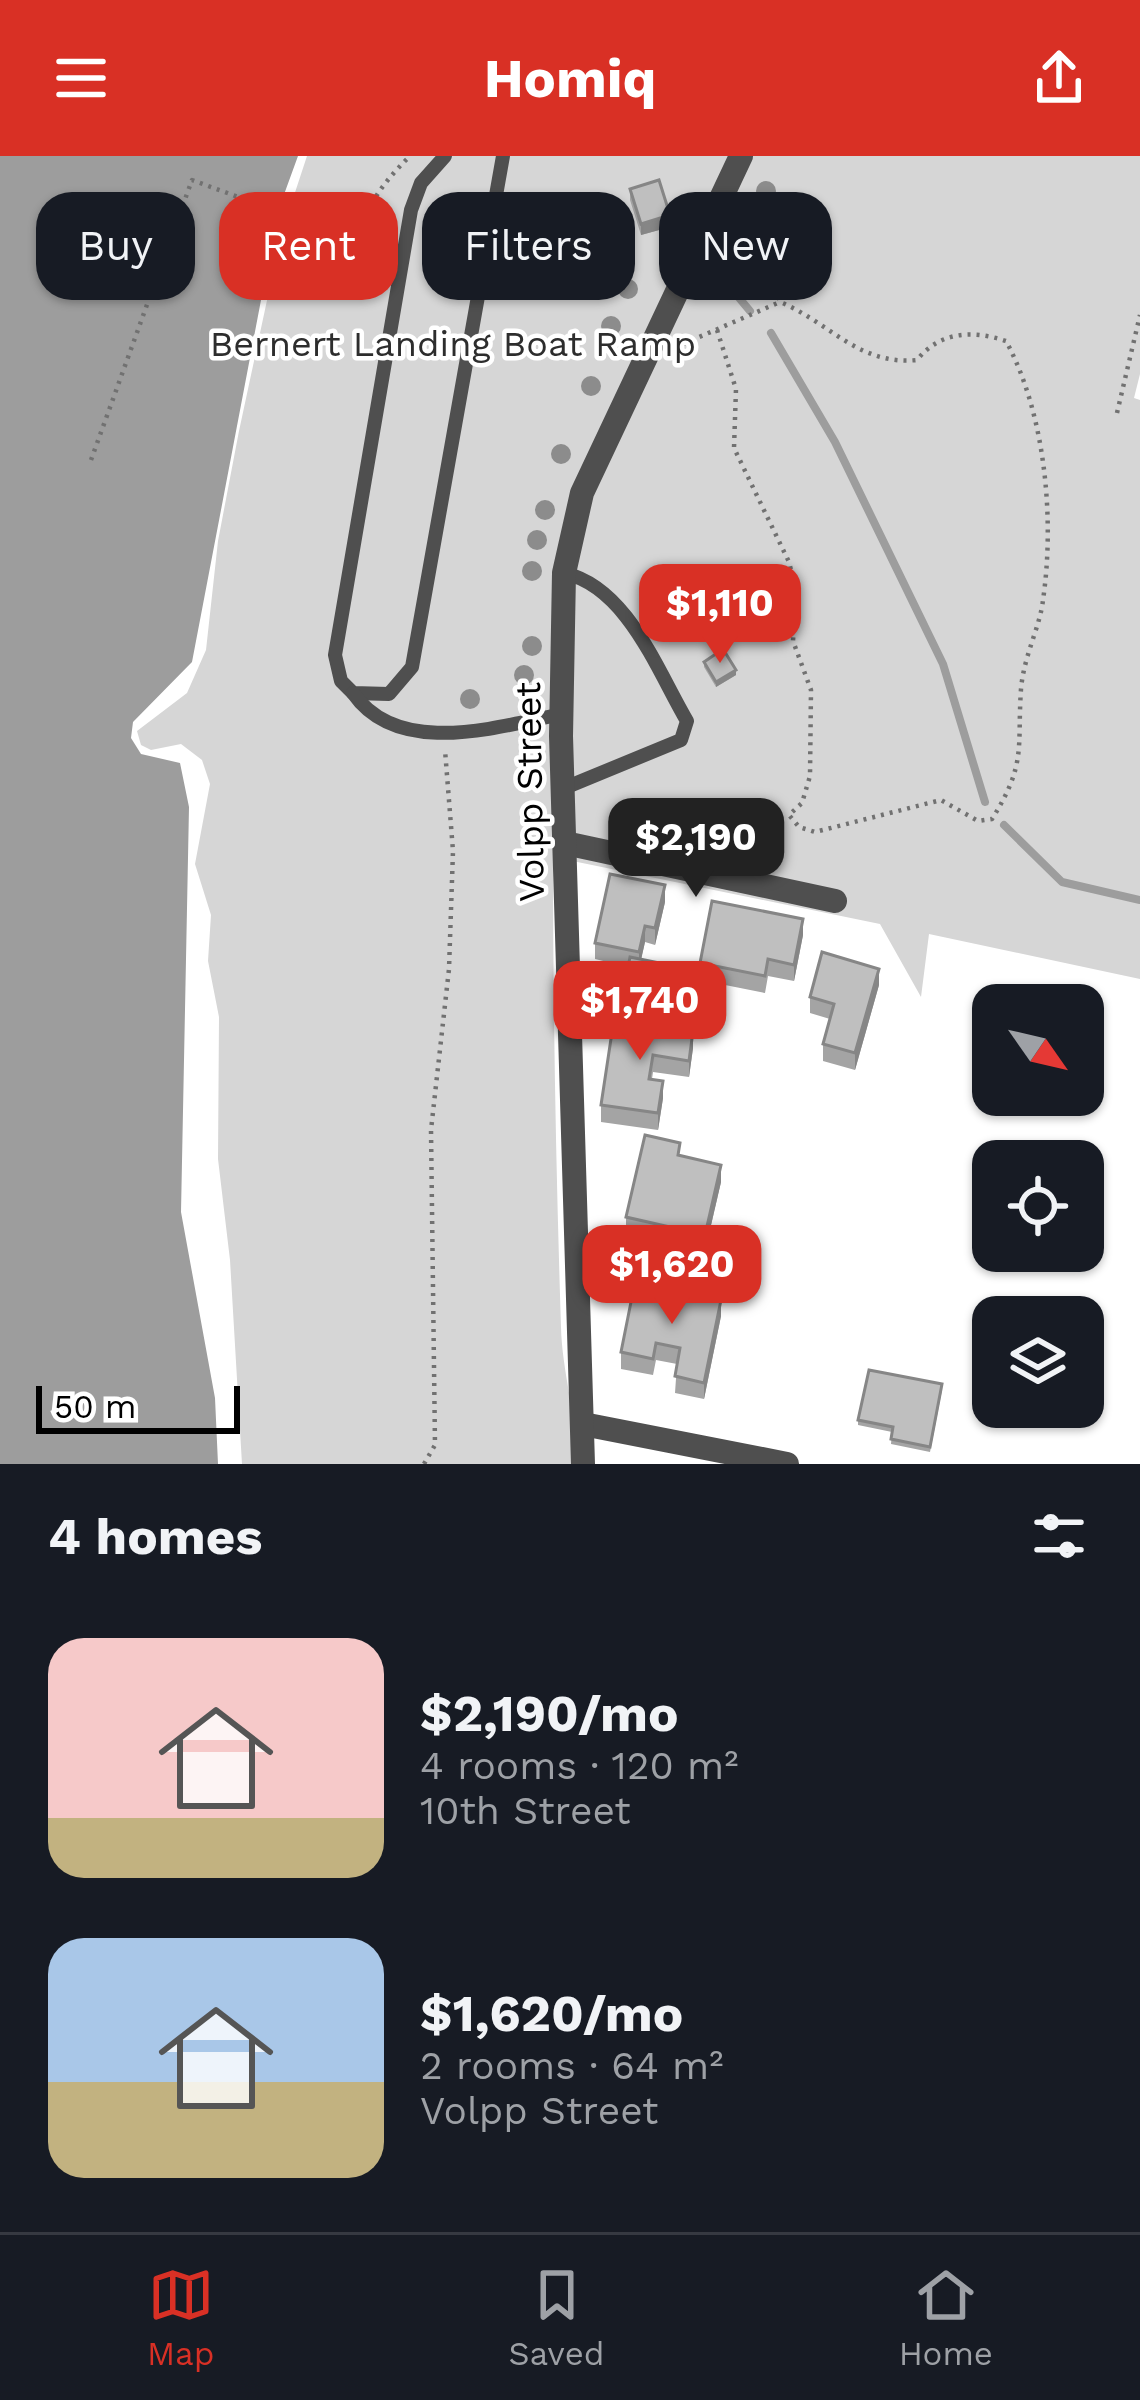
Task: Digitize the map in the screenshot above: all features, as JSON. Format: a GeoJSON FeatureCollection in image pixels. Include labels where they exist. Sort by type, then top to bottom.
{"type":"FeatureCollection","features":[{"type":"Feature","properties":{"kind":"street","name":"Volpp Street"},"geometry":{"type":"LineString","coordinates":[[583,1464],[562,790],[564,573],[582,494],[741,156]]}},
{"type":"Feature","properties":{"kind":"street"},"geometry":{"type":"LineString","coordinates":[[565,843],[835,902]]}},
{"type":"Feature","properties":{"kind":"street"},"geometry":{"type":"LineString","coordinates":[[583,1424],[788,1464]]}},
{"type":"Feature","properties":{"kind":"lane"},"geometry":{"type":"LineString","coordinates":[[445,156],[421,182],[411,210],[335,655],[341,681],[366,712],[388,726],[444,732],[562,714]]}},
{"type":"Feature","properties":{"kind":"lane"},"geometry":{"type":"LineString","coordinates":[[353,693],[389,694],[412,667],[502,156]]}},
{"type":"Feature","properties":{"kind":"lane"},"geometry":{"type":"LineString","coordinates":[[562,790],[680,740],[687,721],[611,597],[582,577],[564,573]]}},
{"type":"Feature","properties":{"kind":"path"},"geometry":{"type":"LineString","coordinates":[[376,192],[410,156]]}},
{"type":"Feature","properties":{"kind":"path"},"geometry":{"type":"LineString","coordinates":[[91,460],[192,181],[222,192]]}},
{"type":"Feature","properties":{"kind":"path"},"geometry":{"type":"LineString","coordinates":[[387,300],[395,303]]}},
{"type":"Feature","properties":{"kind":"path"},"geometry":{"type":"LineString","coordinates":[[673,350],[717,330],[780,302],[801,311],[858,353],[898,362],[917,360],[928,346],[949,336],[984,334],[1006,341],[1024,381],[1027,407],[1040,433],[1046,464],[1043,603],[1029,638],[1021,692],[1022,753],[992,818],[977,821],[941,800],[815,832],[799,827],[789,815],[802,803],[810,776],[811,690],[793,641],[796,590],[789,562],[734,448],[736,389],[717,330]]}},
{"type":"Feature","properties":{"kind":"path"},"geometry":{"type":"LineString","coordinates":[[1117,413],[1140,315]]}},
{"type":"Feature","properties":{"kind":"path"},"geometry":{"type":"LineString","coordinates":[[424,1464],[435,1445],[431,1130],[448,969],[453,851],[444,732]]}},
{"type":"Feature","properties":{"kind":"green space","name":"Bernert Landing Boat Ramp"},"geometry":{"type":"Polygon","coordinates":[[[307,156],[1140,156],[1140,374],[1134,398],[1140,400],[1140,979],[929,934],[921,997],[880,924],[553,857],[561,1327],[576,1464],[242,1464],[230,1260],[218,1159],[219,1017],[208,961],[211,915],[195,864],[210,784],[202,760],[181,744],[151,750],[141,745],[137,731],[187,693],[206,650],[218,541],[267,300],[398,300],[398,192],[295,192],[307,156]]]}},
{"type":"Feature","properties":{"kind":"shaded area"},"geometry":{"type":"Polygon","coordinates":[[[0,156],[298,156],[285,192],[219,192],[219,300],[261,300],[192,662],[133,722],[131,738],[141,754],[180,763],[189,807],[181,1212],[215,1398],[218,1464],[0,1464],[0,156]]]}},
{"type":"Feature","properties":{"kind":"building"},"geometry":{"type":"Polygon","coordinates":[[[659,180],[663,192],[659,192],[659,218],[641,224],[635,192],[630,189],[659,180]]]}},
{"type":"Feature","properties":{"kind":"building"},"geometry":{"type":"Polygon","coordinates":[[[723,649],[736,670],[716,682],[704,662],[723,649]]]}},
{"type":"Feature","properties":{"kind":"building"},"geometry":{"type":"Polygon","coordinates":[[[610,874],[665,885],[655,928],[645,926],[639,952],[595,943],[610,874]]]}},
{"type":"Feature","properties":{"kind":"building"},"geometry":{"type":"Polygon","coordinates":[[[712,901],[803,919],[794,965],[768,959],[765,976],[700,963],[712,901]]]}},
{"type":"Feature","properties":{"kind":"building"},"geometry":{"type":"Polygon","coordinates":[[[822,952],[879,969],[855,1053],[823,1044],[834,1004],[810,997],[822,952]]]}},
{"type":"Feature","properties":{"kind":"building"},"geometry":{"type":"Polygon","coordinates":[[[630,957],[664,964],[659,994],[624,987],[630,957]]]}},
{"type":"Feature","properties":{"kind":"building"},"geometry":{"type":"Polygon","coordinates":[[[614,1019],[693,1031],[689,1061],[653,1055],[649,1079],[663,1081],[658,1113],[601,1105],[614,1019]]]}},
{"type":"Feature","properties":{"kind":"building"},"geometry":{"type":"Polygon","coordinates":[[[645,1135],[680,1143],[678,1155],[721,1165],[705,1235],[626,1217],[645,1135]]]}},
{"type":"Feature","properties":{"kind":"building"},"geometry":{"type":"Polygon","coordinates":[[[612,1244],[656,1253],[650,1285],[604,1279],[612,1244]]]}},
{"type":"Feature","properties":{"kind":"building"},"geometry":{"type":"Polygon","coordinates":[[[635,1282],[721,1300],[704,1383],[675,1376],[680,1348],[656,1343],[653,1359],[621,1352],[635,1282]]]}},
{"type":"Feature","properties":{"kind":"building"},"geometry":{"type":"Polygon","coordinates":[[[869,1370],[942,1384],[930,1447],[891,1439],[893,1427],[858,1420],[869,1370]]]}},
{"type":"Feature","properties":{"kind":"waterway"},"geometry":{"type":"LineString","coordinates":[[741,300],[750,311]]}},
{"type":"Feature","properties":{"kind":"waterway"},"geometry":{"type":"LineString","coordinates":[[771,333],[835,442],[943,664],[985,802]]}},
{"type":"Feature","properties":{"kind":"waterway"},"geometry":{"type":"LineString","coordinates":[[1004,825],[1062,882],[1140,900]]}}]}
